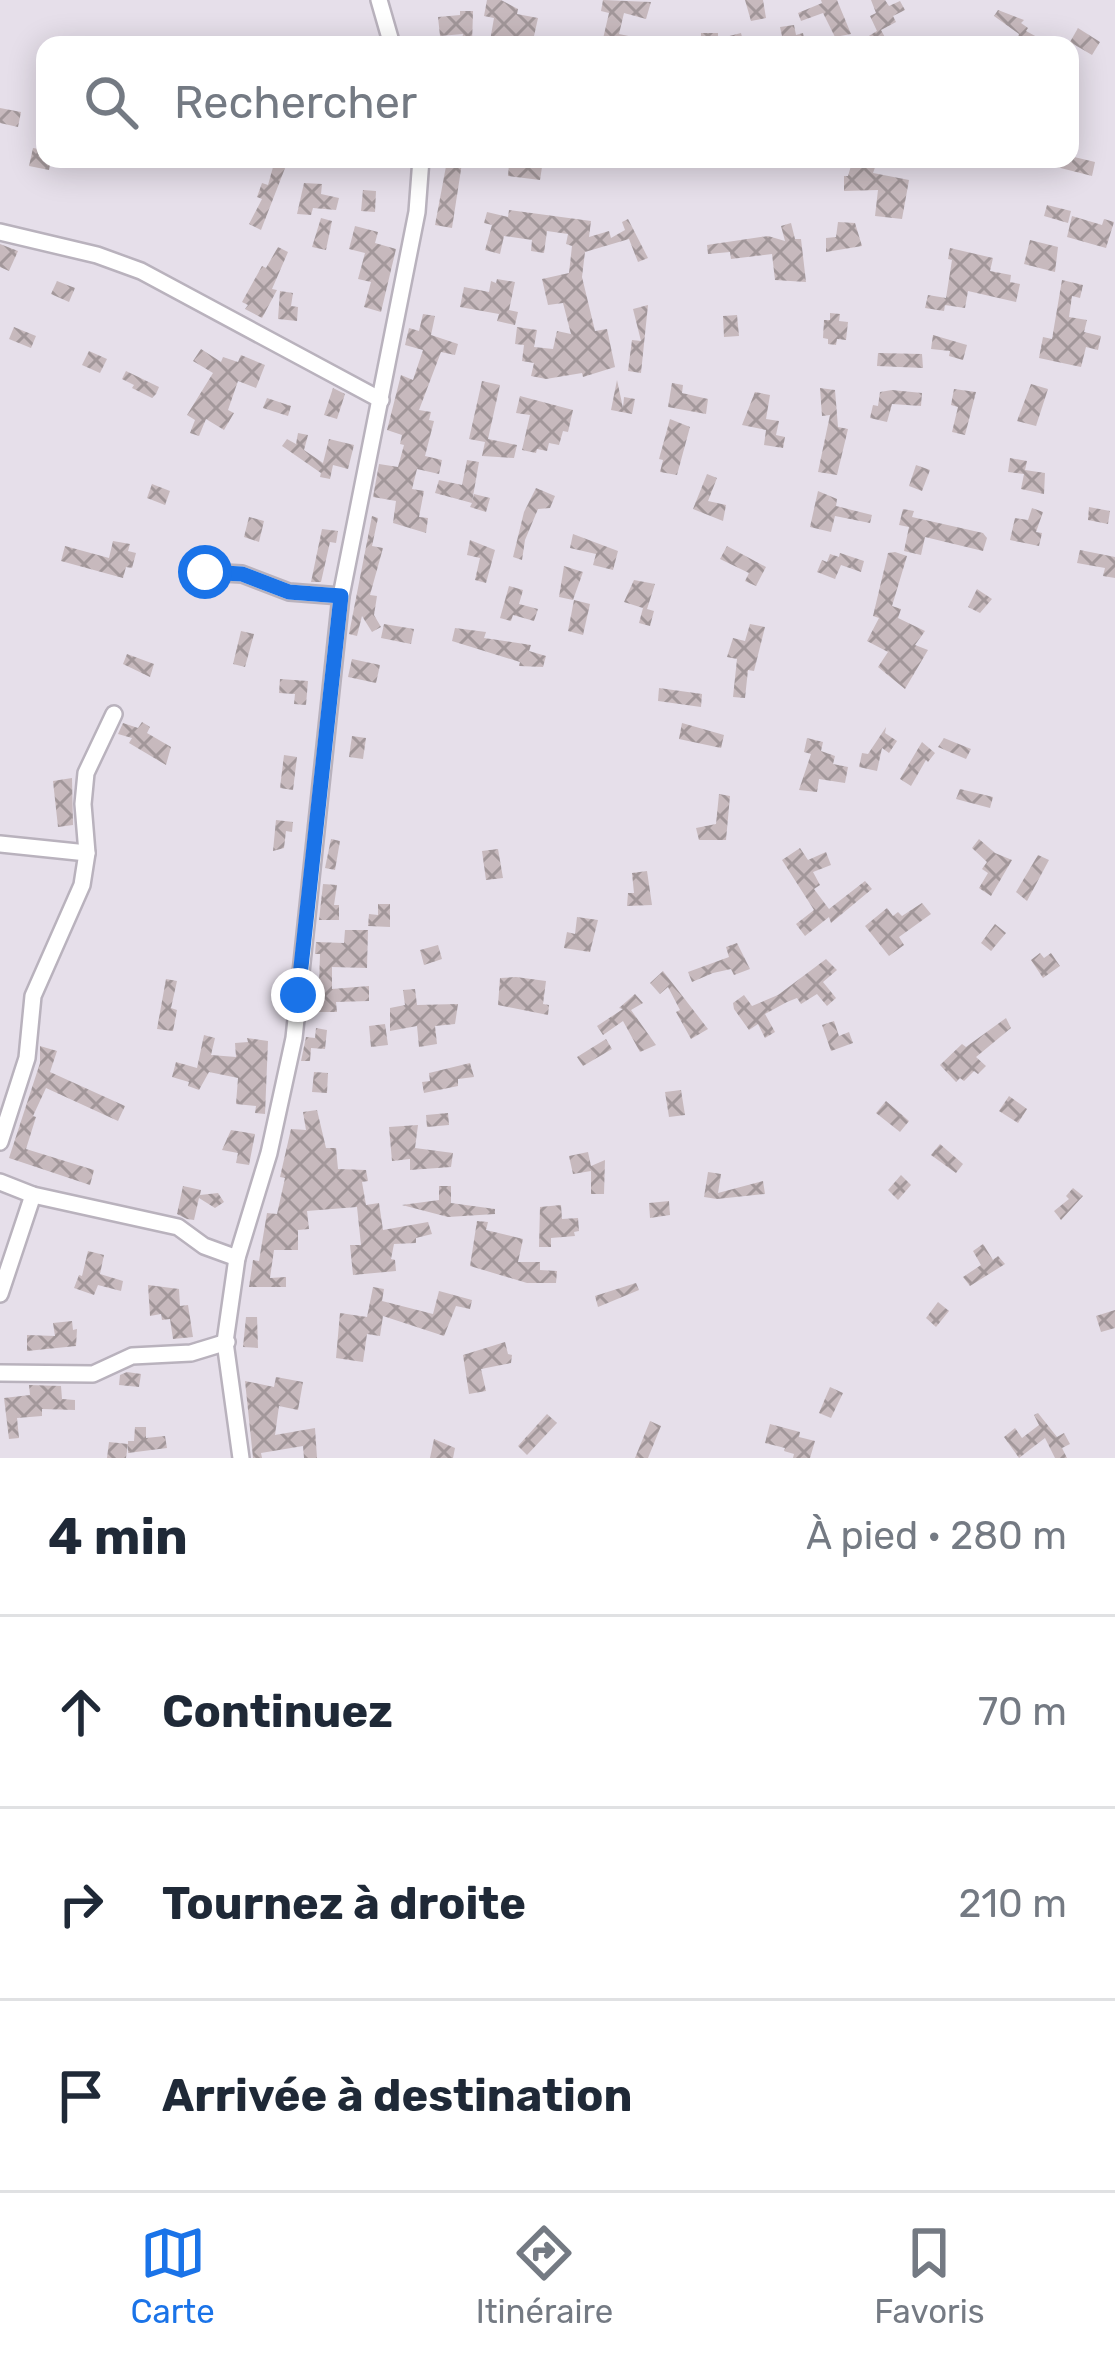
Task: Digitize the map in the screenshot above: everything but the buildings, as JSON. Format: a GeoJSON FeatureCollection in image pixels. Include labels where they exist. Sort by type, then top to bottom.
{"type":"FeatureCollection","features":[{"type":"Feature","properties":{"kind":"street"},"geometry":{"type":"LineString","coordinates":[[380,0],[390,36]]}},
{"type":"Feature","properties":{"kind":"street"},"geometry":{"type":"LineString","coordinates":[[241,1458],[227,1342],[237,1258],[269,1153],[294,1038],[341,596],[418,212],[420,168]]}},
{"type":"Feature","properties":{"kind":"street"},"geometry":{"type":"LineString","coordinates":[[0,232],[97,255],[141,271],[381,400]]}},
{"type":"Feature","properties":{"kind":"street"},"geometry":{"type":"LineString","coordinates":[[205,572],[242,574],[289,592],[341,596]]}},
{"type":"Feature","properties":{"kind":"street"},"geometry":{"type":"LineString","coordinates":[[0,1142],[27,1058],[33,996],[82,884],[87,853],[86,773],[114,714]]}},
{"type":"Feature","properties":{"kind":"street"},"geometry":{"type":"LineString","coordinates":[[0,844],[87,853]]}},
{"type":"Feature","properties":{"kind":"street"},"geometry":{"type":"LineString","coordinates":[[0,1182],[33,1195],[178,1227],[204,1246],[237,1258]]}},
{"type":"Feature","properties":{"kind":"street"},"geometry":{"type":"LineString","coordinates":[[0,1294],[33,1195]]}},
{"type":"Feature","properties":{"kind":"street"},"geometry":{"type":"LineString","coordinates":[[0,1373],[93,1374],[132,1356],[191,1353],[227,1342]]}},
{"type":"Feature","properties":{"kind":"route"},"geometry":{"type":"LineString","coordinates":[[205,572],[242,574],[289,592],[341,596],[298,995]]}}]}
